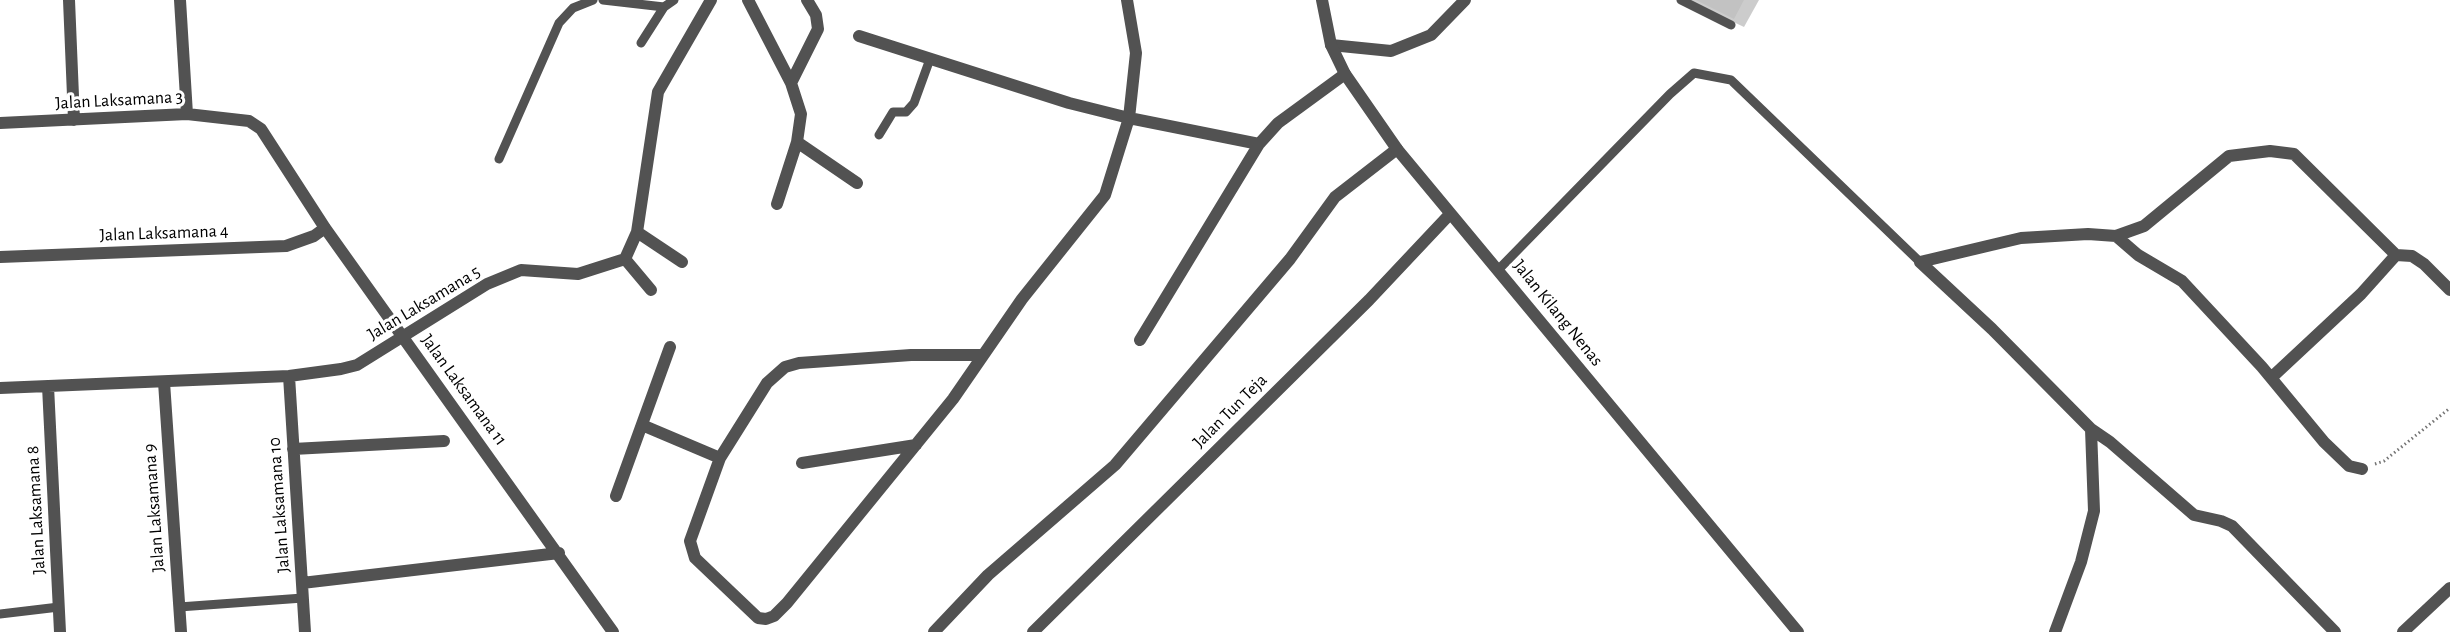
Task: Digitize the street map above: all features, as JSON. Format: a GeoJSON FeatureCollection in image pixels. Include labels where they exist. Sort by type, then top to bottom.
{"type":"FeatureCollection","features":[{"type":"Feature","properties":{"kind":"street"},"geometry":{"type":"LineString","coordinates":[[69,0],[74,120]]}},
{"type":"Feature","properties":{"kind":"street"},"geometry":{"type":"LineString","coordinates":[[180,0],[187,114]]}},
{"type":"Feature","properties":{"kind":"street"},"geometry":{"type":"LineString","coordinates":[[651,290],[625,259],[637,232],[658,92],[711,0]]}},
{"type":"Feature","properties":{"kind":"street"},"geometry":{"type":"LineString","coordinates":[[748,0],[791,83],[801,114],[797,142],[777,204]]}},
{"type":"Feature","properties":{"kind":"street"},"geometry":{"type":"LineString","coordinates":[[791,83],[818,29],[816,15],[807,0]]}},
{"type":"Feature","properties":{"kind":"street"},"geometry":{"type":"LineString","coordinates":[[983,355],[911,355],[800,363],[785,367],[767,383],[720,458],[689,548],[700,566],[754,615],[766,619],[774,616],[953,399],[1022,299],[1105,195],[1129,118],[1136,53],[1126,0]]}},
{"type":"Feature","properties":{"kind":"street","name":"Jalan Kilang Nenas"},"geometry":{"type":"LineString","coordinates":[[1322,0],[1331,45],[1345,74],[1397,149],[1499,269],[1551,336],[1798,632]]}},
{"type":"Feature","properties":{"kind":"street"},"geometry":{"type":"LineString","coordinates":[[1331,45],[1391,51],[1431,35],[1464,0]]}},
{"type":"Feature","properties":{"kind":"street"},"geometry":{"type":"LineString","coordinates":[[859,36],[1129,118],[1259,144]]}},
{"type":"Feature","properties":{"kind":"street"},"geometry":{"type":"LineString","coordinates":[[1140,340],[1259,144],[1278,123],[1345,74]]}},
{"type":"Feature","properties":{"kind":"street","name":"Jalan Laksamana 3"},"geometry":{"type":"LineString","coordinates":[[0,123],[187,114],[239,120]]}},
{"type":"Feature","properties":{"kind":"street","name":"Jalan Laksamana 11"},"geometry":{"type":"LineString","coordinates":[[239,120],[249,121],[261,129],[325,228],[559,553],[613,632]]}},
{"type":"Feature","properties":{"kind":"street"},"geometry":{"type":"LineString","coordinates":[[797,142],[856,183]]}},
{"type":"Feature","properties":{"kind":"street"},"geometry":{"type":"LineString","coordinates":[[934,632],[988,575],[1115,465],[1290,259],[1335,197],[1397,149]]}},
{"type":"Feature","properties":{"kind":"street"},"geometry":{"type":"LineString","coordinates":[[1920,262],[2021,238],[2088,234],[2116,236],[2144,226],[2229,156],[2270,152],[2294,154],[2396,255],[2412,256],[2424,264],[2450,290]]}},
{"type":"Feature","properties":{"kind":"street","name":"Jalan Tun Teja"},"geometry":{"type":"LineString","coordinates":[[1033,632],[1369,300],[1450,214]]}},
{"type":"Feature","properties":{"kind":"street","name":"Jalan Laksamana 4"},"geometry":{"type":"LineString","coordinates":[[0,257],[286,246],[314,236],[325,228]]}},
{"type":"Feature","properties":{"kind":"street"},"geometry":{"type":"LineString","coordinates":[[637,232],[682,262]]}},
{"type":"Feature","properties":{"kind":"street"},"geometry":{"type":"LineString","coordinates":[[2116,236],[2138,255],[2182,281],[2271,378],[2324,442],[2349,466],[2362,469]]}},
{"type":"Feature","properties":{"kind":"street"},"geometry":{"type":"LineString","coordinates":[[2271,378],[2361,294],[2396,255]]}},
{"type":"Feature","properties":{"kind":"street","name":"Jalan Laksamana 5"},"geometry":{"type":"LineString","coordinates":[[0,388],[289,376],[357,366],[487,284],[521,270],[578,274],[625,259]]}},
{"type":"Feature","properties":{"kind":"street"},"geometry":{"type":"LineString","coordinates":[[1920,262],[1992,329],[2091,429],[2110,442],[2194,515],[2232,526],[2335,632]]}},
{"type":"Feature","properties":{"kind":"street"},"geometry":{"type":"LineString","coordinates":[[616,496],[670,347]]}},
{"type":"Feature","properties":{"kind":"street","name":"Jalan Laksamana 10"},"geometry":{"type":"LineString","coordinates":[[289,376],[305,632]]}},
{"type":"Feature","properties":{"kind":"street","name":"Jalan Laksamana 9"},"geometry":{"type":"LineString","coordinates":[[164,382],[181,632]]}},
{"type":"Feature","properties":{"kind":"street","name":"Jalan Laksamana 8"},"geometry":{"type":"LineString","coordinates":[[48,386],[60,632]]}},
{"type":"Feature","properties":{"kind":"street"},"geometry":{"type":"LineString","coordinates":[[642,425],[720,458]]}},
{"type":"Feature","properties":{"kind":"street"},"geometry":{"type":"LineString","coordinates":[[2055,632],[2082,562],[2094,511],[2091,429]]}},
{"type":"Feature","properties":{"kind":"street"},"geometry":{"type":"LineString","coordinates":[[293,449],[444,441]]}},
{"type":"Feature","properties":{"kind":"street"},"geometry":{"type":"LineString","coordinates":[[802,463],[916,445]]}},
{"type":"Feature","properties":{"kind":"street"},"geometry":{"type":"LineString","coordinates":[[302,583],[559,553]]}},
{"type":"Feature","properties":{"kind":"street"},"geometry":{"type":"LineString","coordinates":[[2403,632],[2450,588]]}},
{"type":"Feature","properties":{"kind":"lane"},"geometry":{"type":"LineString","coordinates":[[499,159],[559,23],[573,8],[593,0]]}},
{"type":"Feature","properties":{"kind":"lane"},"geometry":{"type":"LineString","coordinates":[[603,0],[664,7]]}},
{"type":"Feature","properties":{"kind":"lane"},"geometry":{"type":"LineString","coordinates":[[641,43],[664,7],[674,0]]}},
{"type":"Feature","properties":{"kind":"lane"},"geometry":{"type":"LineString","coordinates":[[1681,0],[1731,25]]}},
{"type":"Feature","properties":{"kind":"lane"},"geometry":{"type":"LineString","coordinates":[[879,135],[893,112],[906,112],[914,103],[930,59]]}},
{"type":"Feature","properties":{"kind":"lane"},"geometry":{"type":"LineString","coordinates":[[1499,269],[1670,94],[1694,73],[1731,80],[1920,262]]}},
{"type":"Feature","properties":{"kind":"lane"},"geometry":{"type":"LineString","coordinates":[[179,607],[303,598]]}},
{"type":"Feature","properties":{"kind":"lane"},"geometry":{"type":"LineString","coordinates":[[0,614],[59,607]]}},
{"type":"Feature","properties":{"kind":"path"},"geometry":{"type":"LineString","coordinates":[[2362,469],[2384,461],[2450,408]]}},
{"type":"Feature","properties":{"kind":"building"},"geometry":{"type":"Polygon","coordinates":[[[1696,0],[1744,0],[1734,19],[1696,0]]]}}]}
